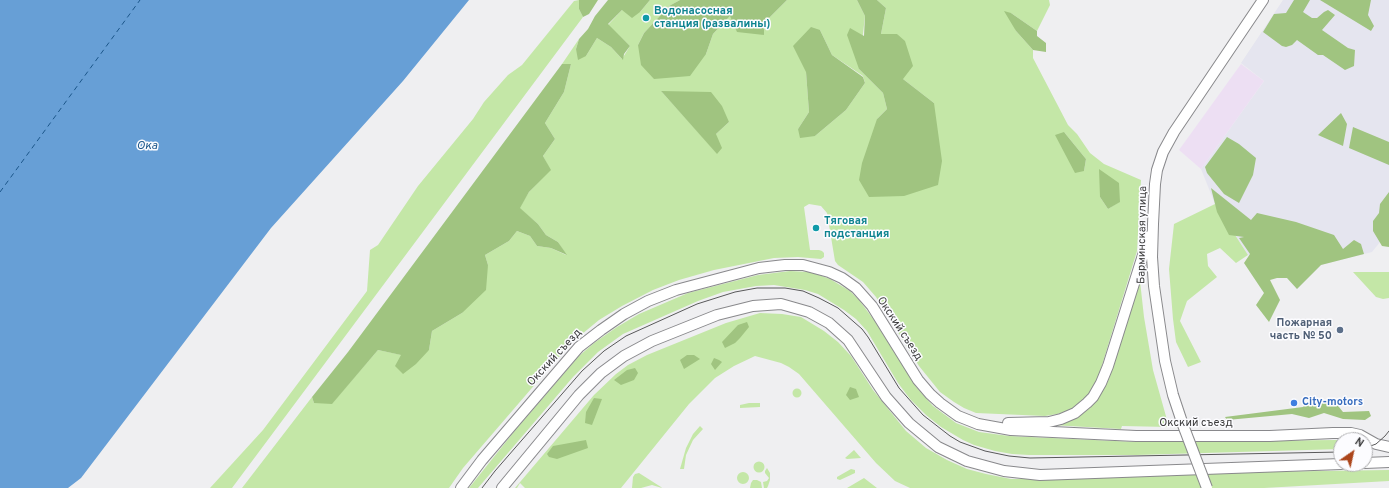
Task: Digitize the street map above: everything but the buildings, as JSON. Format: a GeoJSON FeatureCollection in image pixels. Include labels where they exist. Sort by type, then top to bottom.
{"type":"FeatureCollection","features":[{"type":"Feature","properties":{"kind":"main road","name":"Барминская улица"},"geometry":{"type":"LineString","coordinates":[[1207,488],[1182,425],[1165,361],[1158,319],[1153,272],[1154,184],[1163,152],[1174,132],[1263,0]]}},
{"type":"Feature","properties":{"kind":"main road"},"geometry":{"type":"LineString","coordinates":[[966,419],[995,423],[1049,422],[1075,413],[1087,403],[1098,390],[1108,366],[1153,224]]}},
{"type":"Feature","properties":{"kind":"main road","name":"Окский съезд"},"geometry":{"type":"LineString","coordinates":[[461,488],[482,460],[564,363],[579,347],[624,314],[648,301],[713,279],[759,268],[785,265],[803,265],[830,272],[856,288],[872,306],[918,380],[930,394],[958,416],[978,424],[1011,430],[1136,436],[1270,436],[1351,433],[1360,435],[1376,444],[1389,447]]}},
{"type":"Feature","properties":{"kind":"main road"},"geometry":{"type":"LineString","coordinates":[[502,488],[579,395],[601,373],[624,356],[652,341],[717,315],[753,306],[781,304],[809,312],[829,323],[848,340],[886,397],[909,423],[938,447],[967,461],[1004,471],[1040,475],[1333,464]]}},
{"type":"Feature","properties":{"kind":"main road"},"geometry":{"type":"LineString","coordinates":[[1373,463],[1389,462]]}},
{"type":"Feature","properties":{"kind":"shaded area"},"geometry":{"type":"Polygon","coordinates":[[[1283,0],[1389,0],[1389,231],[1372,252],[1321,265],[1297,289],[1287,278],[1277,278],[1248,255],[1215,204],[1201,169],[1264,81],[1241,63],[1283,0]]]}},
{"type":"Feature","properties":{"kind":"shaded area"},"geometry":{"type":"Polygon","coordinates":[[[1241,64],[1264,81],[1201,169],[1179,150],[1241,64]]]}},
{"type":"Feature","properties":{"kind":"green space"},"geometry":{"type":"Polygon","coordinates":[[[579,0],[579,9],[583,17],[232,488],[210,488],[263,430],[367,291],[370,250],[378,245],[418,186],[473,119],[484,102],[508,75],[522,65],[574,1],[579,0]]]}},
{"type":"Feature","properties":{"kind":"green space"},"geometry":{"type":"Polygon","coordinates":[[[579,0],[598,0],[589,14],[583,17],[579,9],[579,0]]]}},
{"type":"Feature","properties":{"kind":"green space"},"geometry":{"type":"Polygon","coordinates":[[[608,0],[650,0],[640,12],[632,18],[622,10],[608,24],[630,46],[624,54],[623,60],[611,47],[597,38],[586,56],[578,60],[576,49],[579,39],[588,29],[595,16],[608,0]]]}},
{"type":"Feature","properties":{"kind":"green space"},"geometry":{"type":"Polygon","coordinates":[[[650,0],[680,0],[669,6],[644,33],[638,45],[706,54],[713,34],[730,16],[764,35],[764,23],[787,0],[857,0],[865,16],[859,69],[883,93],[887,109],[877,119],[934,103],[903,79],[897,34],[881,34],[886,8],[877,0],[1049,0],[1050,5],[1037,31],[1011,13],[1016,31],[1033,50],[1033,58],[1068,125],[1077,134],[1090,153],[1104,164],[1141,180],[1137,251],[1099,375],[1092,390],[1084,399],[1070,410],[1045,416],[976,413],[954,402],[940,392],[919,366],[876,297],[863,282],[838,265],[835,261],[827,213],[821,206],[809,204],[804,207],[810,250],[822,251],[824,253],[824,257],[821,259],[798,257],[774,258],[714,270],[679,280],[653,290],[599,320],[576,339],[556,360],[463,468],[449,488],[242,488],[312,397],[314,403],[332,403],[378,350],[402,355],[429,350],[432,331],[462,313],[488,265],[485,255],[509,241],[517,231],[530,236],[537,246],[551,248],[566,255],[558,242],[546,235],[538,224],[519,208],[529,192],[550,170],[543,156],[555,139],[545,123],[564,92],[571,64],[562,64],[579,39],[576,49],[586,56],[597,38],[611,47],[622,59],[630,46],[608,25],[622,10],[640,12],[650,0]],[[820,30],[806,72],[809,112],[798,129],[815,136],[846,110],[865,83],[863,76],[832,55],[820,30]],[[661,91],[717,153],[716,134],[729,122],[661,91]],[[1064,132],[1084,171],[1086,159],[1064,132]],[[1100,170],[1100,197],[1108,209],[1119,202],[1100,170]]]}},
{"type":"Feature","properties":{"kind":"green space"},"geometry":{"type":"Polygon","coordinates":[[[680,0],[787,0],[764,23],[764,35],[737,32],[730,16],[713,34],[706,54],[690,76],[654,79],[641,65],[638,45],[644,33],[669,6],[680,0]]]}},
{"type":"Feature","properties":{"kind":"green space"},"geometry":{"type":"Polygon","coordinates":[[[857,0],[877,0],[886,8],[881,34],[897,34],[905,41],[913,66],[903,79],[934,103],[942,161],[938,185],[904,196],[869,197],[859,180],[862,163],[877,119],[887,109],[883,93],[859,69],[847,35],[850,28],[864,36],[865,16],[857,0]]]}},
{"type":"Feature","properties":{"kind":"green space"},"geometry":{"type":"Polygon","coordinates":[[[1294,0],[1310,0],[1303,12],[1312,18],[1317,18],[1328,10],[1335,15],[1322,30],[1348,48],[1355,50],[1354,66],[1345,70],[1323,55],[1318,55],[1297,40],[1292,45],[1286,47],[1282,46],[1263,32],[1274,14],[1286,13],[1294,0]]]}},
{"type":"Feature","properties":{"kind":"green space"},"geometry":{"type":"Polygon","coordinates":[[[1320,0],[1371,0],[1368,15],[1374,26],[1371,31],[1320,0]]]}},
{"type":"Feature","properties":{"kind":"green space"},"geometry":{"type":"Polygon","coordinates":[[[1004,11],[1011,13],[1037,31],[1037,36],[1046,43],[1046,52],[1033,50],[1016,31],[1004,11]]]}},
{"type":"Feature","properties":{"kind":"green space"},"geometry":{"type":"Polygon","coordinates":[[[811,27],[820,30],[832,55],[863,77],[865,83],[846,110],[815,136],[800,138],[798,129],[809,112],[806,72],[793,46],[811,27]]]}},
{"type":"Feature","properties":{"kind":"green space"},"geometry":{"type":"Polygon","coordinates":[[[562,64],[571,64],[564,92],[545,123],[555,139],[543,156],[551,170],[529,192],[520,208],[538,224],[546,235],[558,242],[567,255],[551,248],[537,246],[530,236],[517,231],[509,241],[485,255],[488,265],[486,290],[462,313],[432,331],[429,350],[416,364],[403,374],[395,366],[401,355],[378,350],[332,404],[314,403],[312,397],[348,352],[562,64]]]}},
{"type":"Feature","properties":{"kind":"green space"},"geometry":{"type":"Polygon","coordinates":[[[661,91],[711,92],[722,106],[729,122],[716,134],[722,148],[717,154],[661,91]]]}},
{"type":"Feature","properties":{"kind":"green space"},"geometry":{"type":"Polygon","coordinates":[[[1341,113],[1347,124],[1343,146],[1318,135],[1341,113]]]}},
{"type":"Feature","properties":{"kind":"green space"},"geometry":{"type":"Polygon","coordinates":[[[1353,127],[1389,142],[1389,165],[1349,148],[1353,127]]]}},
{"type":"Feature","properties":{"kind":"green space"},"geometry":{"type":"Polygon","coordinates":[[[1064,132],[1086,159],[1084,171],[1075,173],[1055,135],[1064,132]]]}},
{"type":"Feature","properties":{"kind":"green space"},"geometry":{"type":"Polygon","coordinates":[[[1227,137],[1239,144],[1256,158],[1253,175],[1239,203],[1224,194],[1207,173],[1205,167],[1227,137]]]}},
{"type":"Feature","properties":{"kind":"green space"},"geometry":{"type":"Polygon","coordinates":[[[1099,169],[1119,183],[1120,202],[1108,209],[1100,197],[1099,169]]]}},
{"type":"Feature","properties":{"kind":"green space"},"geometry":{"type":"Polygon","coordinates":[[[1211,188],[1251,220],[1257,213],[1296,222],[1334,235],[1343,249],[1354,240],[1361,244],[1364,254],[1321,265],[1297,289],[1287,278],[1270,280],[1280,300],[1269,322],[1256,305],[1264,293],[1244,263],[1250,254],[1239,238],[1244,237],[1229,235],[1217,212],[1211,188]]]}},
{"type":"Feature","properties":{"kind":"green space"},"geometry":{"type":"Polygon","coordinates":[[[1389,192],[1389,247],[1382,246],[1373,231],[1373,221],[1379,213],[1380,204],[1389,192]]]}},
{"type":"Feature","properties":{"kind":"green space"},"geometry":{"type":"Polygon","coordinates":[[[1215,204],[1248,255],[1236,263],[1220,248],[1207,254],[1208,266],[1217,277],[1187,301],[1180,321],[1201,362],[1188,367],[1176,342],[1173,319],[1169,269],[1174,224],[1215,204]]]}},
{"type":"Feature","properties":{"kind":"green space"},"geometry":{"type":"Polygon","coordinates":[[[790,271],[809,272],[830,279],[850,291],[874,320],[916,387],[933,406],[956,423],[979,432],[1009,436],[1137,442],[1333,440],[1333,449],[1136,455],[1029,455],[995,451],[974,445],[941,427],[910,399],[898,383],[867,331],[856,319],[818,294],[805,290],[774,285],[756,286],[723,292],[698,301],[623,334],[598,352],[573,377],[478,488],[469,488],[513,433],[579,356],[594,343],[639,314],[688,293],[758,275],[790,271]]]}},
{"type":"Feature","properties":{"kind":"green space"},"geometry":{"type":"Polygon","coordinates":[[[1353,272],[1389,272],[1389,298],[1383,299],[1376,297],[1353,272]]]}},
{"type":"Feature","properties":{"kind":"green space"},"geometry":{"type":"Polygon","coordinates":[[[1140,281],[1144,317],[1153,370],[1169,427],[1122,426],[1121,429],[1052,425],[1078,417],[1090,408],[1102,392],[1109,379],[1140,281]]]}},
{"type":"Feature","properties":{"kind":"green space"},"geometry":{"type":"Polygon","coordinates":[[[760,313],[801,317],[824,331],[838,342],[851,356],[873,390],[906,431],[926,448],[967,469],[986,474],[1011,479],[1033,479],[1185,473],[1333,471],[1373,472],[1373,470],[1389,470],[1389,481],[1264,488],[910,488],[895,481],[876,463],[799,374],[781,363],[755,356],[734,366],[715,378],[689,404],[621,488],[525,488],[520,483],[517,488],[515,488],[594,395],[616,374],[628,365],[647,355],[726,323],[760,313]]]}},
{"type":"Feature","properties":{"kind":"green space"},"geometry":{"type":"Polygon","coordinates":[[[747,322],[749,327],[740,338],[735,343],[725,348],[722,342],[738,325],[747,322]]]}},
{"type":"Feature","properties":{"kind":"green space"},"geometry":{"type":"Polygon","coordinates":[[[687,355],[694,355],[700,359],[684,369],[680,360],[687,355]]]}},
{"type":"Feature","properties":{"kind":"green space"},"geometry":{"type":"Polygon","coordinates":[[[714,358],[722,362],[715,370],[711,364],[714,358]]]}},
{"type":"Feature","properties":{"kind":"green space"},"geometry":{"type":"Polygon","coordinates":[[[635,368],[638,373],[634,380],[621,385],[614,380],[627,370],[635,368]]]}},
{"type":"Feature","properties":{"kind":"green space"},"geometry":{"type":"Polygon","coordinates":[[[850,387],[856,389],[859,397],[850,400],[846,395],[850,387]]]}},
{"type":"Feature","properties":{"kind":"green space"},"geometry":{"type":"Polygon","coordinates":[[[795,389],[799,389],[801,393],[799,397],[795,397],[793,395],[793,391],[795,389]]]}},
{"type":"Feature","properties":{"kind":"green space"},"geometry":{"type":"Polygon","coordinates":[[[594,398],[602,399],[592,425],[585,423],[586,412],[594,398]]]}},
{"type":"Feature","properties":{"kind":"green space"},"geometry":{"type":"Polygon","coordinates":[[[1321,401],[1335,402],[1343,412],[1369,411],[1371,416],[1365,420],[1343,419],[1324,413],[1309,418],[1292,414],[1227,420],[1225,417],[1303,407],[1306,404],[1321,401]]]}},
{"type":"Feature","properties":{"kind":"green space"},"geometry":{"type":"Polygon","coordinates":[[[760,403],[760,407],[740,408],[740,405],[760,403]]]}},
{"type":"Feature","properties":{"kind":"green space"},"geometry":{"type":"Polygon","coordinates":[[[700,426],[703,429],[693,440],[686,455],[684,469],[680,469],[686,448],[693,434],[700,426]]]}},
{"type":"Feature","properties":{"kind":"green space"},"geometry":{"type":"Polygon","coordinates":[[[586,440],[588,448],[557,459],[549,457],[547,454],[553,446],[586,440]]]}},
{"type":"Feature","properties":{"kind":"green space"},"geometry":{"type":"Polygon","coordinates":[[[854,450],[861,458],[845,458],[854,450]]]}},
{"type":"Feature","properties":{"kind":"green space"},"geometry":{"type":"Polygon","coordinates":[[[759,461],[763,463],[765,467],[763,471],[759,473],[755,471],[753,467],[755,463],[759,461]]]}},
{"type":"Feature","properties":{"kind":"green space"},"geometry":{"type":"Polygon","coordinates":[[[767,468],[770,473],[770,480],[767,488],[764,488],[763,482],[767,481],[769,478],[765,473],[767,468]]]}},
{"type":"Feature","properties":{"kind":"green space"},"geometry":{"type":"Polygon","coordinates":[[[851,469],[855,470],[855,473],[840,480],[837,479],[837,477],[851,469]]]}},
{"type":"Feature","properties":{"kind":"green space"},"geometry":{"type":"Polygon","coordinates":[[[741,472],[745,472],[749,478],[745,484],[741,484],[737,480],[737,476],[741,472]]]}},
{"type":"Feature","properties":{"kind":"green space"},"geometry":{"type":"Polygon","coordinates":[[[639,473],[662,488],[652,485],[641,488],[632,488],[633,477],[635,474],[639,473]]]}},
{"type":"Feature","properties":{"kind":"green space"},"geometry":{"type":"Polygon","coordinates":[[[864,478],[877,488],[847,488],[864,478]]]}},
{"type":"Feature","properties":{"kind":"green space"},"geometry":{"type":"Polygon","coordinates":[[[753,480],[761,482],[762,488],[750,488],[753,480]]]}},
{"type":"Feature","properties":{"kind":"water","name":"Ока"},"geometry":{"type":"Polygon","coordinates":[[[0,0],[469,0],[403,81],[271,228],[81,478],[68,488],[0,488],[0,0]]]}},
{"type":"Feature","properties":{"kind":"ferry route"},"geometry":{"type":"LineString","coordinates":[[0,192],[140,0]]}},
{"type":"Feature","properties":{"kind":"tram line"},"geometry":{"type":"LineString","coordinates":[[482,488],[582,371],[604,351],[626,336],[697,304],[735,292],[757,288],[785,288],[803,291],[838,308],[862,329],[899,388],[923,415],[960,442],[985,451],[1009,456],[1030,458],[1333,452]]}},
{"type":"Feature","properties":{"kind":"tram line"},"geometry":{"type":"LineString","coordinates":[[1373,445],[1389,431]]}},
{"type":"Feature","properties":{"kind":"place","name":"Водонасосная станция (развалины)"},"geometry":{"type":"Point","coordinates":[646,18]}},
{"type":"Feature","properties":{"kind":"place","name":"Тяговая подстанция"},"geometry":{"type":"Point","coordinates":[816,228]}},
{"type":"Feature","properties":{"kind":"place","name":"Пожарная часть № 50"},"geometry":{"type":"Point","coordinates":[1340,330]}},
{"type":"Feature","properties":{"kind":"place","name":"City-motors"},"geometry":{"type":"Point","coordinates":[1294,403]}}]}
